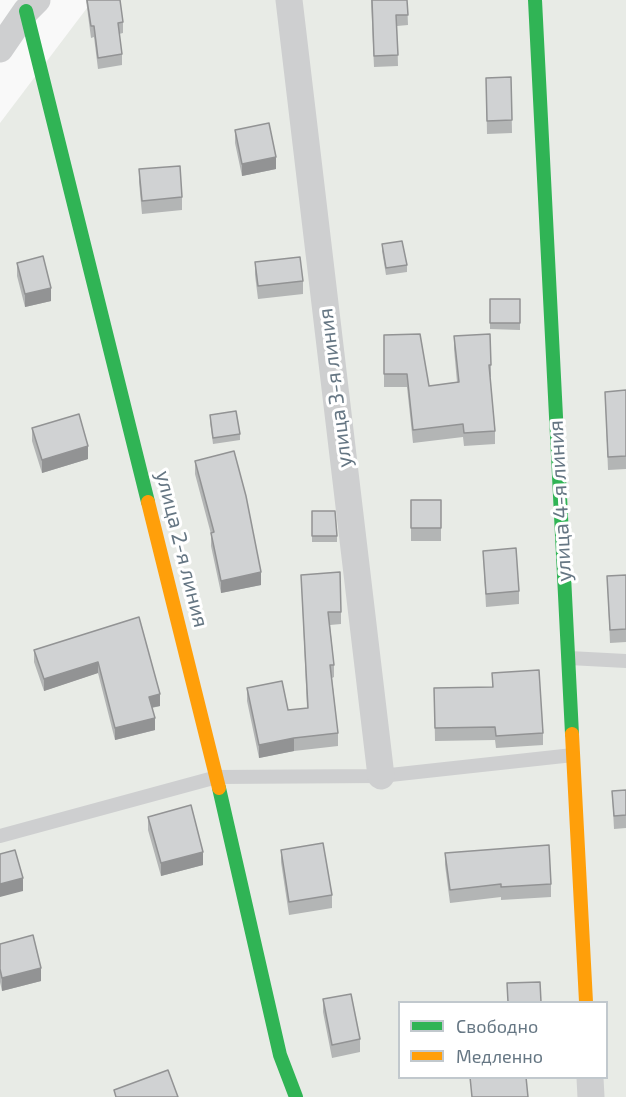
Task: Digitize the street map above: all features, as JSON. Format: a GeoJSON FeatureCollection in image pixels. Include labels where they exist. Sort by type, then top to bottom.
{"type":"FeatureCollection","features":[{"type":"Feature","properties":{"kind":"street","name":"улица 3-я линия"},"geometry":{"type":"LineString","coordinates":[[289,0],[381,777]]}},
{"type":"Feature","properties":{"kind":"street","name":"улица 4-я линия"},"geometry":{"type":"LineString","coordinates":[[535,0],[586,1001]]}},
{"type":"Feature","properties":{"kind":"street"},"geometry":{"type":"LineString","coordinates":[[0,49],[31,6]]}},
{"type":"Feature","properties":{"kind":"street","name":"улица 2-я линия"},"geometry":{"type":"LineString","coordinates":[[31,6],[217,777],[280,1055],[296,1097]]}},
{"type":"Feature","properties":{"kind":"street"},"geometry":{"type":"LineString","coordinates":[[590,1079],[591,1097]]}},
{"type":"Feature","properties":{"kind":"lane"},"geometry":{"type":"LineString","coordinates":[[568,658],[626,661]]}},
{"type":"Feature","properties":{"kind":"lane"},"geometry":{"type":"LineString","coordinates":[[0,836],[217,777],[381,777],[573,755]]}},
{"type":"Feature","properties":{"kind":"shaded area"},"geometry":{"type":"Polygon","coordinates":[[[93,0],[626,0],[626,1097],[0,1097],[0,123],[93,0]]]}},
{"type":"Feature","properties":{"kind":"building"},"geometry":{"type":"Polygon","coordinates":[[[87,0],[120,0],[123,22],[118,23],[122,54],[98,58],[94,26],[91,26],[87,0]]]}},
{"type":"Feature","properties":{"kind":"building"},"geometry":{"type":"Polygon","coordinates":[[[372,0],[407,0],[408,15],[396,15],[398,55],[374,56],[372,0]]]}},
{"type":"Feature","properties":{"kind":"building"},"geometry":{"type":"Polygon","coordinates":[[[511,77],[512,120],[487,121],[486,78],[511,77]]]}},
{"type":"Feature","properties":{"kind":"building"},"geometry":{"type":"Polygon","coordinates":[[[269,123],[276,157],[242,164],[235,130],[269,123]]]}},
{"type":"Feature","properties":{"kind":"building"},"geometry":{"type":"Polygon","coordinates":[[[180,166],[182,197],[142,201],[139,169],[180,166]]]}},
{"type":"Feature","properties":{"kind":"building"},"geometry":{"type":"Polygon","coordinates":[[[402,241],[407,265],[386,268],[382,244],[402,241]]]}},
{"type":"Feature","properties":{"kind":"building"},"geometry":{"type":"Polygon","coordinates":[[[43,256],[51,288],[25,294],[17,263],[43,256]]]}},
{"type":"Feature","properties":{"kind":"building"},"geometry":{"type":"Polygon","coordinates":[[[300,257],[303,281],[258,286],[255,262],[300,257]]]}},
{"type":"Feature","properties":{"kind":"building"},"geometry":{"type":"Polygon","coordinates":[[[490,299],[520,299],[520,323],[490,323],[490,299]]]}},
{"type":"Feature","properties":{"kind":"building"},"geometry":{"type":"Polygon","coordinates":[[[420,334],[429,386],[459,382],[454,336],[490,334],[491,365],[489,365],[495,431],[464,433],[463,424],[413,430],[407,374],[384,374],[384,335],[420,334]]]}},
{"type":"Feature","properties":{"kind":"building"},"geometry":{"type":"Polygon","coordinates":[[[626,390],[626,456],[608,457],[605,392],[626,390]]]}},
{"type":"Feature","properties":{"kind":"building"},"geometry":{"type":"Polygon","coordinates":[[[236,411],[240,434],[213,438],[210,415],[236,411]]]}},
{"type":"Feature","properties":{"kind":"building"},"geometry":{"type":"Polygon","coordinates":[[[79,414],[88,446],[42,460],[32,428],[79,414]]]}},
{"type":"Feature","properties":{"kind":"building"},"geometry":{"type":"Polygon","coordinates":[[[234,451],[246,496],[261,572],[221,581],[211,533],[214,532],[195,461],[234,451]]]}},
{"type":"Feature","properties":{"kind":"building"},"geometry":{"type":"Polygon","coordinates":[[[411,500],[441,500],[441,528],[411,528],[411,500]]]}},
{"type":"Feature","properties":{"kind":"building"},"geometry":{"type":"Polygon","coordinates":[[[312,511],[335,511],[337,536],[312,536],[312,511]]]}},
{"type":"Feature","properties":{"kind":"building"},"geometry":{"type":"Polygon","coordinates":[[[516,548],[519,591],[486,594],[483,551],[516,548]]]}},
{"type":"Feature","properties":{"kind":"building"},"geometry":{"type":"Polygon","coordinates":[[[340,572],[341,612],[328,612],[334,665],[330,665],[338,733],[259,745],[247,688],[282,681],[288,710],[308,708],[301,575],[340,572]]]}},
{"type":"Feature","properties":{"kind":"building"},"geometry":{"type":"Polygon","coordinates":[[[626,575],[626,629],[610,630],[607,576],[626,575]]]}},
{"type":"Feature","properties":{"kind":"building"},"geometry":{"type":"Polygon","coordinates":[[[139,617],[160,694],[149,697],[155,718],[115,728],[98,662],[44,679],[34,650],[139,617]]]}},
{"type":"Feature","properties":{"kind":"building"},"geometry":{"type":"Polygon","coordinates":[[[539,670],[543,733],[496,736],[495,727],[435,728],[434,688],[493,687],[492,673],[539,670]]]}},
{"type":"Feature","properties":{"kind":"building"},"geometry":{"type":"Polygon","coordinates":[[[626,790],[626,815],[614,816],[612,791],[626,790]]]}},
{"type":"Feature","properties":{"kind":"building"},"geometry":{"type":"Polygon","coordinates":[[[191,805],[203,852],[161,863],[148,817],[191,805]]]}},
{"type":"Feature","properties":{"kind":"building"},"geometry":{"type":"Polygon","coordinates":[[[323,843],[332,895],[289,902],[281,850],[323,843]]]}},
{"type":"Feature","properties":{"kind":"building"},"geometry":{"type":"Polygon","coordinates":[[[549,845],[551,884],[501,887],[501,884],[450,890],[445,853],[549,845]]]}},
{"type":"Feature","properties":{"kind":"building"},"geometry":{"type":"Polygon","coordinates":[[[15,850],[23,878],[0,884],[0,854],[15,850]]]}},
{"type":"Feature","properties":{"kind":"building"},"geometry":{"type":"Polygon","coordinates":[[[33,935],[41,968],[2,978],[0,944],[33,935]]]}},
{"type":"Feature","properties":{"kind":"building"},"geometry":{"type":"Polygon","coordinates":[[[540,982],[541,1001],[508,1001],[507,983],[540,982]]]}},
{"type":"Feature","properties":{"kind":"building"},"geometry":{"type":"Polygon","coordinates":[[[351,994],[360,1039],[332,1045],[323,999],[351,994]]]}},
{"type":"Feature","properties":{"kind":"building"},"geometry":{"type":"Polygon","coordinates":[[[168,1070],[178,1097],[116,1097],[114,1090],[168,1070]]]}},
{"type":"Feature","properties":{"kind":"building"},"geometry":{"type":"Polygon","coordinates":[[[470,1079],[526,1079],[528,1097],[472,1097],[470,1079]]]}},
{"type":"Feature","properties":{"kind":"traffic: fast"},"geometry":{"type":"LineString","coordinates":[[535,0],[572,734]]}},
{"type":"Feature","properties":{"kind":"traffic: fast"},"geometry":{"type":"LineString","coordinates":[[26,11],[148,502]]}},
{"type":"Feature","properties":{"kind":"traffic: fast"},"geometry":{"type":"LineString","coordinates":[[219,788],[280,1055],[296,1097]]}},
{"type":"Feature","properties":{"kind":"traffic: slow"},"geometry":{"type":"LineString","coordinates":[[148,502],[219,788]]}},
{"type":"Feature","properties":{"kind":"traffic: slow"},"geometry":{"type":"LineString","coordinates":[[572,734],[586,1001]]}}]}
